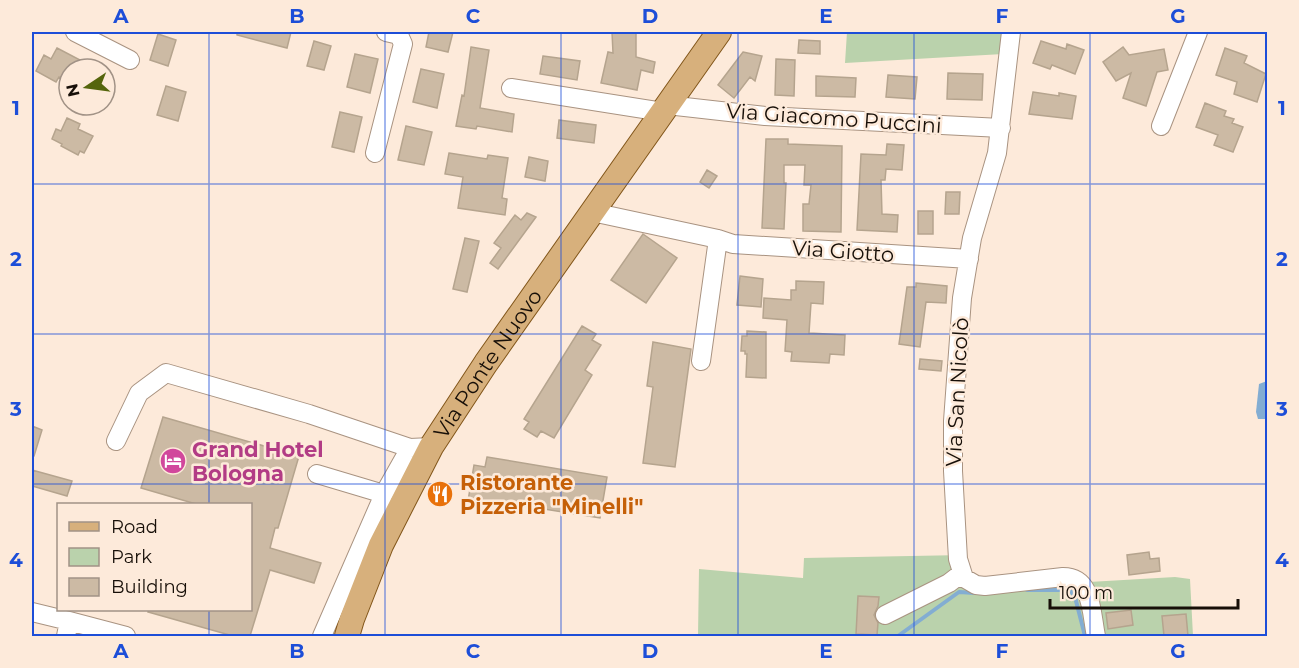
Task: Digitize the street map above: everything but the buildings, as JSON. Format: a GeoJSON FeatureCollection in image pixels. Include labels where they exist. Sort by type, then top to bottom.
{"type":"FeatureCollection","features":[{"type":"Feature","properties":{"kind":"main road","name":"Via Ponte Nuovo"},"geometry":{"type":"LineString","coordinates":[[347,636],[381,545],[404,497],[421,448],[486,363],[719,32]]}},
{"type":"Feature","properties":{"kind":"street"},"geometry":{"type":"LineString","coordinates":[[75,32],[130,60]]}},
{"type":"Feature","properties":{"kind":"street"},"geometry":{"type":"LineString","coordinates":[[375,153],[403,44],[399,35],[386,32]]}},
{"type":"Feature","properties":{"kind":"street","name":"Via San Nicolò"},"geometry":{"type":"LineString","coordinates":[[962,573],[957,547],[953,471],[953,421],[961,308],[972,238],[998,153],[1011,32]]}},
{"type":"Feature","properties":{"kind":"street"},"geometry":{"type":"LineString","coordinates":[[1161,126],[1198,32]]}},
{"type":"Feature","properties":{"kind":"street"},"geometry":{"type":"LineString","coordinates":[[511,88],[665,109]]}},
{"type":"Feature","properties":{"kind":"street","name":"Via Giacomo Puccini"},"geometry":{"type":"LineString","coordinates":[[665,109],[1000,128]]}},
{"type":"Feature","properties":{"kind":"street","name":"Via Giotto"},"geometry":{"type":"LineString","coordinates":[[592,212],[733,244],[969,259]]}},
{"type":"Feature","properties":{"kind":"street"},"geometry":{"type":"LineString","coordinates":[[701,361],[718,239]]}},
{"type":"Feature","properties":{"kind":"street"},"geometry":{"type":"LineString","coordinates":[[116,441],[139,393],[166,373],[421,448],[384,494],[321,636]]}},
{"type":"Feature","properties":{"kind":"street"},"geometry":{"type":"LineString","coordinates":[[317,474],[384,494]]}},
{"type":"Feature","properties":{"kind":"street"},"geometry":{"type":"LineString","coordinates":[[885,615],[949,584],[962,573],[969,582],[985,586],[1073,577],[1086,588],[1096,636]]}},
{"type":"Feature","properties":{"kind":"street"},"geometry":{"type":"LineString","coordinates":[[32,612],[126,636]]}},
{"type":"Feature","properties":{"kind":"green space"},"geometry":{"type":"Polygon","coordinates":[[[847,32],[1005,32],[1003,54],[845,63],[847,32]]]}},
{"type":"Feature","properties":{"kind":"green space"},"geometry":{"type":"Polygon","coordinates":[[[964,555],[968,589],[1175,577],[1190,579],[1193,636],[698,636],[699,569],[803,578],[804,558],[964,555]]]}},
{"type":"Feature","properties":{"kind":"water"},"geometry":{"type":"Polygon","coordinates":[[[1267,381],[1267,419],[1258,419],[1256,412],[1259,384],[1267,381]]]}},
{"type":"Feature","properties":{"kind":"waterway"},"geometry":{"type":"LineString","coordinates":[[1027,590],[1070,590],[1075,597],[1085,636]]}},
{"type":"Feature","properties":{"kind":"waterway"},"geometry":{"type":"LineString","coordinates":[[898,636],[959,592],[975,593]]}},
{"type":"Feature","properties":{"kind":"place","name":"Grand Hotel Bologna"},"geometry":{"type":"Point","coordinates":[173,461]}},
{"type":"Feature","properties":{"kind":"place","name":"Ristorante Pizzeria \"Minelli\""},"geometry":{"type":"Point","coordinates":[440,494]}}]}
